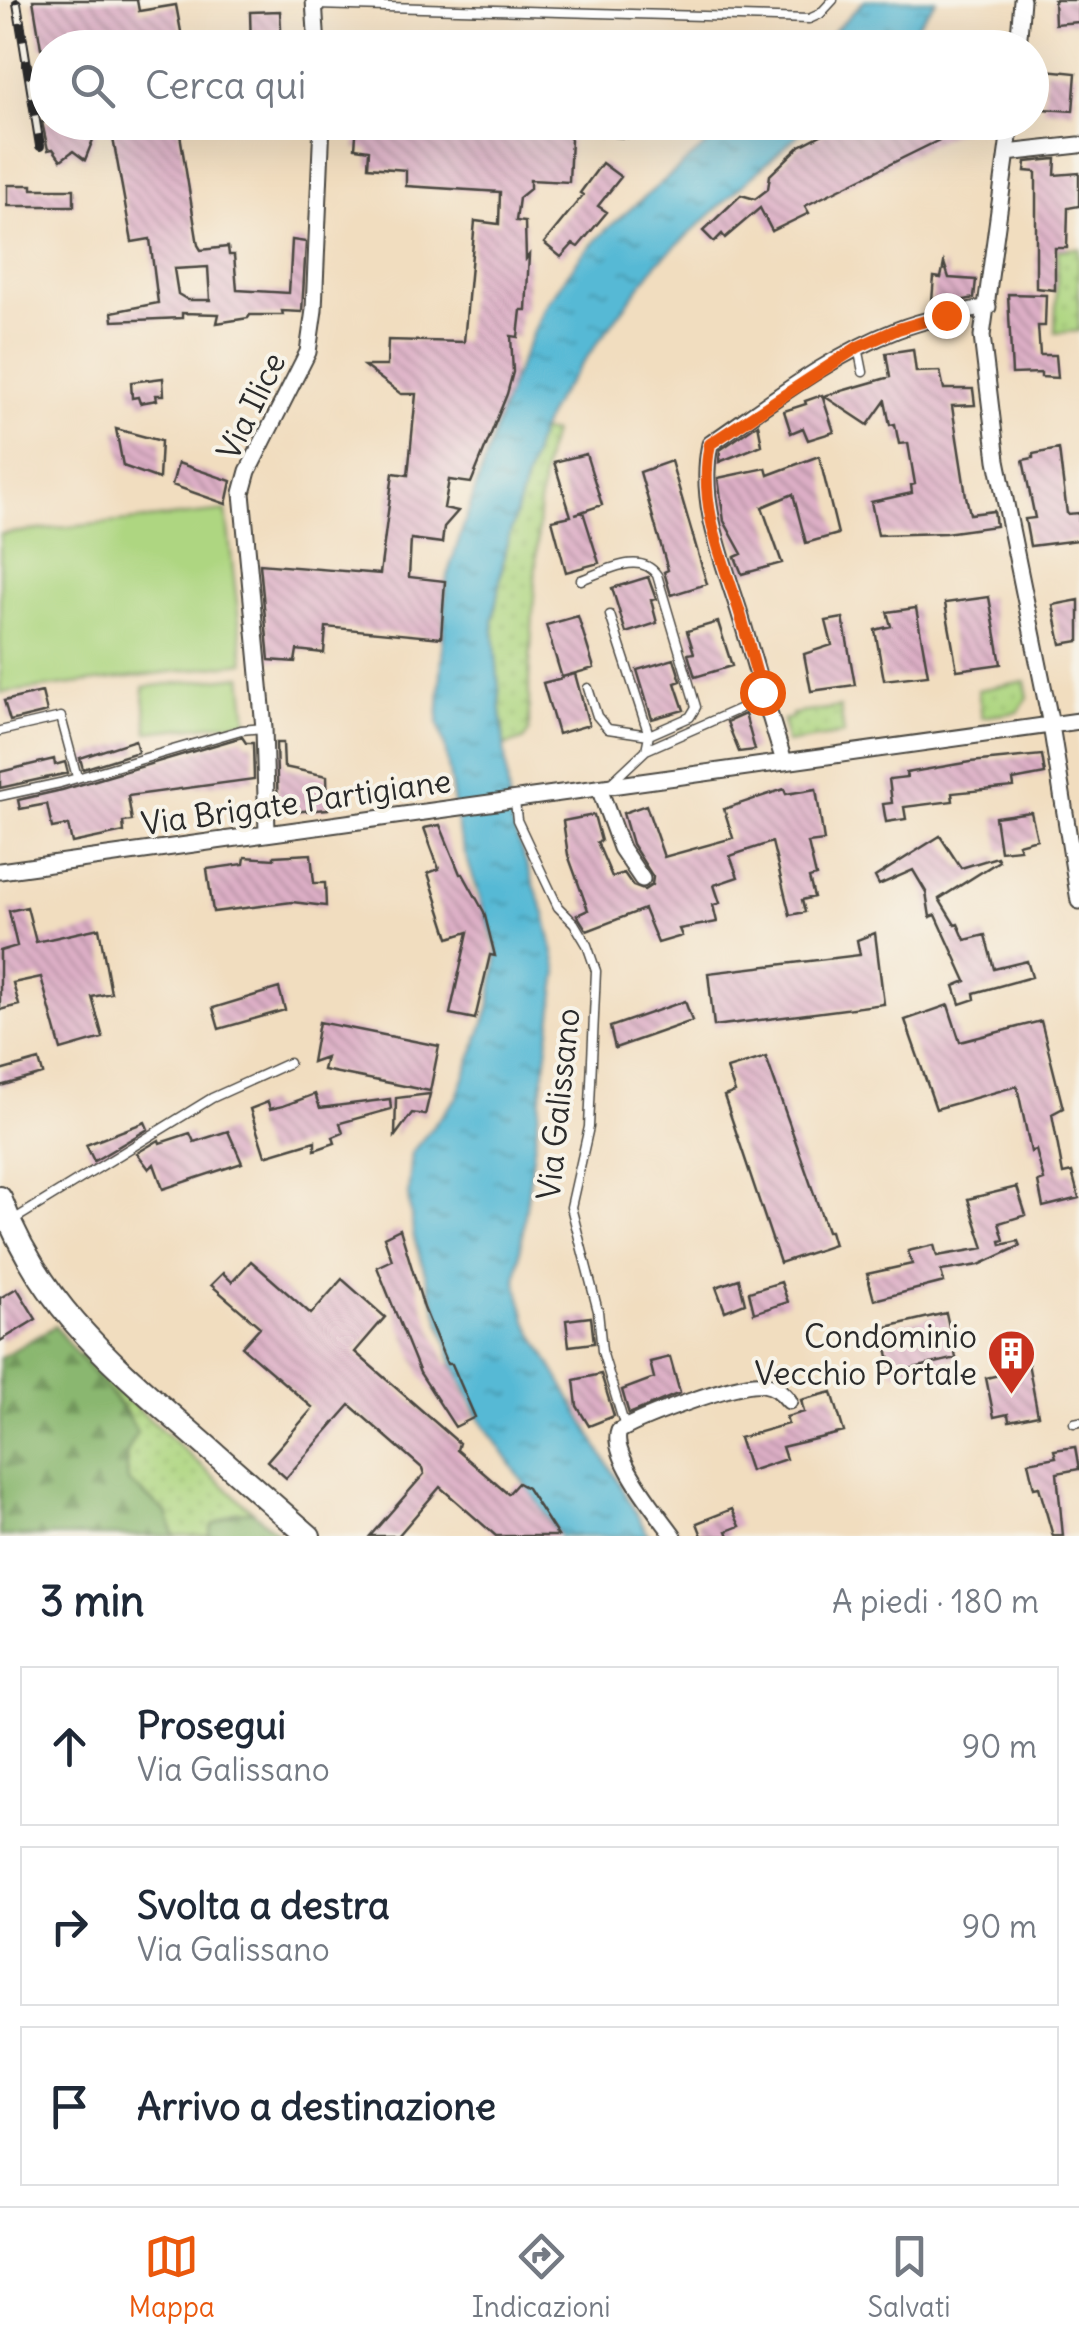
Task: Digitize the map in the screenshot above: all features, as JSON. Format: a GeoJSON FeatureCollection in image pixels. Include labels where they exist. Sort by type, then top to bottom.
{"type":"FeatureCollection","features":[{"type":"Feature","properties":{"kind":"main road"},"geometry":{"type":"LineString","coordinates":[[3,1206],[59,1304],[99,1352],[309,1536]]}},
{"type":"Feature","properties":{"kind":"street"},"geometry":{"type":"LineString","coordinates":[[1020,30],[1022,0]]}},
{"type":"Feature","properties":{"kind":"street"},"geometry":{"type":"LineString","coordinates":[[314,2],[316,30]]}},
{"type":"Feature","properties":{"kind":"street","name":"Via Ilice"},"geometry":{"type":"LineString","coordinates":[[267,832],[264,728],[242,493],[248,471],[308,352],[314,310],[321,140]]}},
{"type":"Feature","properties":{"kind":"street"},"geometry":{"type":"LineString","coordinates":[[1008,140],[982,336],[992,430],[1051,725],[1079,901]]}},
{"type":"Feature","properties":{"kind":"street"},"geometry":{"type":"LineString","coordinates":[[1006,153],[1079,146]]}},
{"type":"Feature","properties":{"kind":"street"},"geometry":{"type":"LineString","coordinates":[[784,761],[738,606],[722,568],[706,474],[710,444],[858,347],[898,329],[988,307]]}},
{"type":"Feature","properties":{"kind":"street","name":"Via Brigate Partigiane"},"geometry":{"type":"LineString","coordinates":[[0,871],[1079,721]]}},
{"type":"Feature","properties":{"kind":"street"},"geometry":{"type":"LineString","coordinates":[[604,787],[621,848],[642,879]]}},
{"type":"Feature","properties":{"kind":"street"},"geometry":{"type":"LineString","coordinates":[[625,1427],[760,1383],[780,1390],[789,1400]]}},
{"type":"Feature","properties":{"kind":"street","name":"Via Galissano"},"geometry":{"type":"LineString","coordinates":[[625,1427],[616,1439],[620,1455],[674,1536]]}},
{"type":"Feature","properties":{"kind":"lane"},"geometry":{"type":"LineString","coordinates":[[314,2],[809,18],[820,14],[832,0]]}},
{"type":"Feature","properties":{"kind":"lane"},"geometry":{"type":"LineString","coordinates":[[858,347],[864,372]]}},
{"type":"Feature","properties":{"kind":"lane"},"geometry":{"type":"LineString","coordinates":[[581,580],[635,562],[647,564],[658,575],[696,706],[690,717],[649,734],[608,729],[601,724],[588,688]]}},
{"type":"Feature","properties":{"kind":"lane"},"geometry":{"type":"LineString","coordinates":[[610,615],[649,734],[646,750]]}},
{"type":"Feature","properties":{"kind":"lane"},"geometry":{"type":"LineString","coordinates":[[604,787],[646,750],[739,709],[762,692]]}},
{"type":"Feature","properties":{"kind":"lane"},"geometry":{"type":"LineString","coordinates":[[0,731],[61,717],[77,776]]}},
{"type":"Feature","properties":{"kind":"lane"},"geometry":{"type":"LineString","coordinates":[[0,796],[241,730],[264,728]]}},
{"type":"Feature","properties":{"kind":"lane","name":"Via Galissano"},"geometry":{"type":"LineString","coordinates":[[515,801],[517,820],[558,907],[574,923],[596,970],[588,1127],[571,1208],[598,1310],[602,1351],[625,1427]]}},
{"type":"Feature","properties":{"kind":"lane"},"geometry":{"type":"LineString","coordinates":[[3,1206],[212,1098],[289,1064]]}},
{"type":"Feature","properties":{"kind":"green space"},"geometry":{"type":"Polygon","coordinates":[[[1079,248],[1079,331],[1055,333],[1058,250],[1079,248]]]}},
{"type":"Feature","properties":{"kind":"green space"},"geometry":{"type":"Polygon","coordinates":[[[540,431],[553,433],[540,497],[529,732],[523,740],[504,746],[493,621],[505,550],[540,431]]]}},
{"type":"Feature","properties":{"kind":"green space"},"geometry":{"type":"Polygon","coordinates":[[[226,511],[244,663],[0,693],[0,534],[226,511]]]}},
{"type":"Feature","properties":{"kind":"green space"},"geometry":{"type":"Polygon","coordinates":[[[242,676],[247,721],[148,732],[143,687],[242,676]]]}},
{"type":"Feature","properties":{"kind":"green space"},"geometry":{"type":"Polygon","coordinates":[[[1025,681],[1028,698],[1018,712],[982,717],[978,690],[1025,681]]]}},
{"type":"Feature","properties":{"kind":"green space"},"geometry":{"type":"Polygon","coordinates":[[[840,707],[844,734],[786,743],[783,720],[792,718],[792,714],[840,707]]]}},
{"type":"Feature","properties":{"kind":"green space"},"geometry":{"type":"Polygon","coordinates":[[[55,1326],[137,1432],[126,1455],[128,1481],[167,1513],[174,1536],[0,1536],[0,1358],[55,1326]]]}},
{"type":"Feature","properties":{"kind":"green space"},"geometry":{"type":"Polygon","coordinates":[[[83,1354],[119,1392],[252,1511],[236,1512],[213,1525],[209,1536],[174,1536],[167,1513],[128,1481],[126,1455],[137,1432],[125,1410],[76,1356],[83,1354]]]}},
{"type":"Feature","properties":{"kind":"green space"},"geometry":{"type":"Polygon","coordinates":[[[252,1511],[281,1536],[209,1536],[212,1525],[236,1512],[252,1511]]]}},
{"type":"Feature","properties":{"kind":"water"},"geometry":{"type":"Polygon","coordinates":[[[865,0],[936,0],[913,30],[835,30],[865,0]]]}},
{"type":"Feature","properties":{"kind":"water"},"geometry":{"type":"Polygon","coordinates":[[[712,140],[792,140],[657,263],[556,399],[540,431],[505,550],[493,621],[511,822],[545,914],[558,971],[516,1281],[535,1337],[649,1536],[560,1536],[478,1416],[453,1363],[414,1238],[408,1195],[412,1152],[457,1097],[489,1009],[498,952],[459,835],[438,723],[447,576],[509,388],[545,306],[581,256],[712,140]]]}},
{"type":"Feature","properties":{"kind":"building"},"geometry":{"type":"Polygon","coordinates":[[[33,0],[137,0],[139,11],[176,5],[181,30],[38,30],[33,0]]]}},
{"type":"Feature","properties":{"kind":"building"},"geometry":{"type":"Polygon","coordinates":[[[1054,0],[1079,0],[1079,22],[1055,24],[1054,0]]]}},
{"type":"Feature","properties":{"kind":"building"},"geometry":{"type":"Polygon","coordinates":[[[280,11],[281,30],[250,30],[250,12],[280,11]]]}},
{"type":"Feature","properties":{"kind":"building"},"geometry":{"type":"Polygon","coordinates":[[[1049,70],[1076,73],[1073,111],[1049,109],[1049,70]]]}},
{"type":"Feature","properties":{"kind":"building"},"geometry":{"type":"Polygon","coordinates":[[[46,140],[93,140],[85,160],[73,151],[61,160],[53,149],[48,150],[46,140]]]}},
{"type":"Feature","properties":{"kind":"building"},"geometry":{"type":"Polygon","coordinates":[[[113,140],[181,140],[198,245],[201,250],[228,247],[229,255],[234,255],[237,290],[289,293],[292,240],[306,242],[302,312],[250,315],[217,323],[219,314],[182,313],[182,318],[113,321],[112,312],[158,303],[150,239],[132,242],[113,140]],[[208,267],[174,269],[178,294],[188,300],[210,300],[208,267]]]}},
{"type":"Feature","properties":{"kind":"building"},"geometry":{"type":"Polygon","coordinates":[[[356,140],[571,140],[569,182],[530,180],[530,189],[519,198],[516,221],[525,222],[526,259],[529,255],[526,310],[521,310],[518,337],[511,336],[513,372],[507,394],[471,483],[449,480],[444,508],[458,511],[444,527],[442,543],[411,539],[409,577],[445,581],[441,638],[326,627],[324,653],[297,650],[295,662],[269,660],[260,564],[380,574],[393,473],[408,475],[416,394],[401,394],[364,366],[387,366],[388,340],[464,342],[475,221],[499,224],[500,192],[406,186],[406,170],[368,167],[369,150],[355,148],[356,140]]]}},
{"type":"Feature","properties":{"kind":"building"},"geometry":{"type":"Polygon","coordinates":[[[812,140],[939,140],[805,206],[809,213],[772,231],[760,208],[725,238],[722,234],[714,242],[703,231],[741,195],[755,199],[768,189],[770,175],[812,140]]]}},
{"type":"Feature","properties":{"kind":"building"},"geometry":{"type":"Polygon","coordinates":[[[1056,159],[1055,175],[1079,173],[1079,206],[1068,208],[1067,248],[1055,248],[1055,290],[1036,288],[1036,172],[1025,171],[1026,162],[1056,159]]]}},
{"type":"Feature","properties":{"kind":"building"},"geometry":{"type":"Polygon","coordinates":[[[602,163],[621,177],[598,206],[607,212],[578,247],[573,244],[561,257],[544,243],[583,195],[580,193],[602,163]]]}},
{"type":"Feature","properties":{"kind":"building"},"geometry":{"type":"Polygon","coordinates":[[[8,185],[74,189],[74,206],[8,206],[8,185]]]}},
{"type":"Feature","properties":{"kind":"building"},"geometry":{"type":"Polygon","coordinates":[[[944,263],[949,278],[976,280],[974,298],[937,306],[932,301],[934,277],[941,278],[944,263]]]}},
{"type":"Feature","properties":{"kind":"building"},"geometry":{"type":"Polygon","coordinates":[[[1008,294],[1046,295],[1045,326],[1038,326],[1040,355],[1056,355],[1058,378],[1041,377],[1041,373],[1012,374],[1008,294]]]}},
{"type":"Feature","properties":{"kind":"building"},"geometry":{"type":"Polygon","coordinates":[[[913,349],[916,372],[940,371],[944,389],[973,389],[975,405],[952,406],[966,496],[970,514],[994,511],[996,526],[945,533],[878,535],[871,502],[912,493],[911,485],[915,484],[908,443],[899,444],[885,401],[868,425],[824,396],[890,377],[886,353],[913,349]]]}},
{"type":"Feature","properties":{"kind":"building"},"geometry":{"type":"Polygon","coordinates":[[[163,378],[164,395],[156,395],[157,400],[140,403],[138,397],[132,398],[131,382],[163,378]]]}},
{"type":"Feature","properties":{"kind":"building"},"geometry":{"type":"Polygon","coordinates":[[[822,395],[834,432],[808,440],[803,428],[791,433],[784,411],[822,395]]]}},
{"type":"Feature","properties":{"kind":"building"},"geometry":{"type":"Polygon","coordinates":[[[758,424],[762,445],[719,462],[720,450],[758,424]]]}},
{"type":"Feature","properties":{"kind":"building"},"geometry":{"type":"Polygon","coordinates":[[[116,429],[161,441],[159,479],[123,466],[116,429]]]}},
{"type":"Feature","properties":{"kind":"building"},"geometry":{"type":"Polygon","coordinates":[[[1059,449],[1067,514],[1079,513],[1079,540],[1030,546],[1025,519],[1035,518],[1023,460],[1059,449]]]}},
{"type":"Feature","properties":{"kind":"building"},"geometry":{"type":"Polygon","coordinates":[[[586,454],[602,505],[575,514],[583,512],[599,563],[566,572],[552,520],[571,516],[554,462],[586,454]]]}},
{"type":"Feature","properties":{"kind":"building"},"geometry":{"type":"Polygon","coordinates":[[[819,456],[838,534],[806,543],[793,494],[762,507],[782,563],[742,574],[735,557],[742,554],[724,521],[718,478],[766,468],[768,475],[819,456]]]}},
{"type":"Feature","properties":{"kind":"building"},"geometry":{"type":"Polygon","coordinates":[[[671,461],[707,584],[671,595],[664,572],[668,570],[640,472],[671,461]]]}},
{"type":"Feature","properties":{"kind":"building"},"geometry":{"type":"Polygon","coordinates":[[[178,463],[231,481],[226,504],[172,485],[178,463]]]}},
{"type":"Feature","properties":{"kind":"building"},"geometry":{"type":"Polygon","coordinates":[[[648,577],[656,599],[651,600],[657,623],[626,633],[612,588],[648,577]]]}},
{"type":"Feature","properties":{"kind":"building"},"geometry":{"type":"Polygon","coordinates":[[[989,597],[1001,664],[957,670],[945,603],[989,597]]]}},
{"type":"Feature","properties":{"kind":"building"},"geometry":{"type":"Polygon","coordinates":[[[1079,600],[1079,641],[1061,644],[1053,605],[1079,600]]]}},
{"type":"Feature","properties":{"kind":"building"},"geometry":{"type":"Polygon","coordinates":[[[916,608],[928,675],[884,680],[875,630],[891,626],[887,612],[916,608]]]}},
{"type":"Feature","properties":{"kind":"building"},"geometry":{"type":"Polygon","coordinates":[[[578,616],[594,668],[562,677],[575,674],[589,725],[558,734],[543,683],[562,678],[546,625],[578,616]]]}},
{"type":"Feature","properties":{"kind":"building"},"geometry":{"type":"Polygon","coordinates":[[[843,618],[855,685],[811,691],[804,654],[832,645],[826,621],[843,618]]]}},
{"type":"Feature","properties":{"kind":"building"},"geometry":{"type":"Polygon","coordinates":[[[718,622],[732,666],[695,677],[688,654],[694,653],[687,631],[718,622]]]}},
{"type":"Feature","properties":{"kind":"building"},"geometry":{"type":"Polygon","coordinates":[[[674,659],[681,681],[675,683],[684,710],[652,719],[637,670],[674,659]]]}},
{"type":"Feature","properties":{"kind":"building"},"geometry":{"type":"Polygon","coordinates":[[[42,692],[47,712],[10,721],[4,701],[42,692]]]}},
{"type":"Feature","properties":{"kind":"building"},"geometry":{"type":"Polygon","coordinates":[[[745,714],[755,750],[739,752],[727,722],[745,714]]]}},
{"type":"Feature","properties":{"kind":"building"},"geometry":{"type":"Polygon","coordinates":[[[242,737],[246,743],[253,743],[254,779],[128,796],[132,821],[123,822],[124,832],[72,843],[68,825],[52,828],[47,804],[20,809],[18,800],[242,737]]]}},
{"type":"Feature","properties":{"kind":"building"},"geometry":{"type":"Polygon","coordinates":[[[135,740],[138,752],[83,769],[80,758],[135,740]]]}},
{"type":"Feature","properties":{"kind":"building"},"geometry":{"type":"Polygon","coordinates":[[[276,743],[283,743],[284,767],[327,776],[328,809],[278,813],[276,743]]]}},
{"type":"Feature","properties":{"kind":"building"},"geometry":{"type":"Polygon","coordinates":[[[1042,755],[1045,774],[1013,780],[1014,787],[952,793],[953,801],[904,807],[906,819],[886,822],[883,804],[892,803],[889,779],[970,762],[1042,755]]]}},
{"type":"Feature","properties":{"kind":"building"},"geometry":{"type":"Polygon","coordinates":[[[54,759],[55,765],[65,762],[68,773],[0,788],[0,772],[54,759]]]}},
{"type":"Feature","properties":{"kind":"building"},"geometry":{"type":"Polygon","coordinates":[[[784,789],[786,794],[816,789],[824,841],[808,843],[816,876],[809,878],[814,897],[802,900],[805,912],[790,915],[772,842],[730,856],[738,877],[714,885],[720,903],[713,905],[717,922],[679,929],[682,936],[658,943],[644,909],[587,931],[577,915],[588,910],[568,855],[563,821],[594,815],[601,841],[597,842],[612,877],[624,873],[633,886],[644,890],[652,885],[653,877],[632,844],[623,813],[646,805],[664,857],[733,838],[724,809],[784,789]]]}},
{"type":"Feature","properties":{"kind":"building"},"geometry":{"type":"Polygon","coordinates":[[[1031,812],[1037,839],[1018,844],[1020,849],[1000,851],[995,817],[1031,812]]]}},
{"type":"Feature","properties":{"kind":"building"},"geometry":{"type":"Polygon","coordinates":[[[440,825],[460,874],[484,912],[495,956],[490,955],[475,1019],[450,1014],[468,932],[449,938],[428,873],[439,869],[424,828],[440,825]]]}},
{"type":"Feature","properties":{"kind":"building"},"geometry":{"type":"Polygon","coordinates":[[[940,836],[961,868],[997,857],[999,861],[939,899],[965,940],[985,935],[994,969],[1027,961],[1032,977],[974,993],[975,999],[960,1004],[954,986],[966,981],[936,915],[930,917],[926,892],[913,870],[879,885],[875,877],[940,836]]]}},
{"type":"Feature","properties":{"kind":"building"},"geometry":{"type":"Polygon","coordinates":[[[311,854],[314,883],[325,883],[326,906],[292,902],[213,912],[207,869],[244,864],[245,857],[274,859],[311,854]]]}},
{"type":"Feature","properties":{"kind":"building"},"geometry":{"type":"Polygon","coordinates":[[[27,907],[36,942],[99,928],[111,993],[92,997],[103,1038],[61,1050],[41,977],[13,983],[19,1005],[0,1010],[0,951],[17,946],[9,911],[27,907]]]}},
{"type":"Feature","properties":{"kind":"building"},"geometry":{"type":"Polygon","coordinates":[[[875,933],[884,1004],[714,1026],[708,973],[860,955],[857,940],[875,933]]]}},
{"type":"Feature","properties":{"kind":"building"},"geometry":{"type":"Polygon","coordinates":[[[279,988],[285,1010],[219,1029],[213,1008],[279,988]]]}},
{"type":"Feature","properties":{"kind":"building"},"geometry":{"type":"Polygon","coordinates":[[[685,1001],[692,1021],[615,1048],[610,1027],[685,1001]]]}},
{"type":"Feature","properties":{"kind":"building"},"geometry":{"type":"Polygon","coordinates":[[[948,1005],[960,1042],[1041,1021],[1063,1108],[1052,1114],[1063,1174],[1072,1172],[1079,1198],[1043,1207],[1038,1182],[1044,1180],[1036,1150],[1031,1152],[1017,1086],[936,1109],[905,1020],[948,1005]]]}},
{"type":"Feature","properties":{"kind":"building"},"geometry":{"type":"Polygon","coordinates":[[[319,1022],[439,1046],[430,1091],[323,1070],[326,1057],[312,1062],[319,1022]]]}},
{"type":"Feature","properties":{"kind":"building"},"geometry":{"type":"Polygon","coordinates":[[[766,1057],[834,1245],[780,1263],[724,1096],[735,1092],[727,1069],[766,1057]]]}},
{"type":"Feature","properties":{"kind":"building"},"geometry":{"type":"Polygon","coordinates":[[[39,1060],[43,1074],[0,1086],[0,1071],[39,1060]]]}},
{"type":"Feature","properties":{"kind":"building"},"geometry":{"type":"Polygon","coordinates":[[[315,1094],[320,1108],[390,1099],[391,1109],[340,1123],[343,1133],[333,1137],[335,1143],[315,1150],[315,1141],[265,1156],[250,1109],[268,1102],[270,1109],[283,1106],[315,1094]]]}},
{"type":"Feature","properties":{"kind":"building"},"geometry":{"type":"Polygon","coordinates":[[[430,1094],[425,1115],[412,1113],[395,1136],[396,1098],[430,1094]]]}},
{"type":"Feature","properties":{"kind":"building"},"geometry":{"type":"Polygon","coordinates":[[[145,1122],[148,1129],[94,1161],[86,1145],[145,1122]]]}},
{"type":"Feature","properties":{"kind":"building"},"geometry":{"type":"Polygon","coordinates":[[[228,1131],[242,1163],[163,1189],[154,1164],[149,1169],[137,1153],[159,1140],[160,1143],[190,1133],[194,1142],[228,1131]]]}},
{"type":"Feature","properties":{"kind":"building"},"geometry":{"type":"Polygon","coordinates":[[[1017,1187],[1026,1215],[999,1223],[1004,1240],[1001,1245],[1018,1241],[1020,1246],[979,1265],[941,1271],[944,1282],[874,1300],[867,1274],[912,1264],[908,1251],[934,1245],[937,1256],[984,1248],[968,1199],[1017,1187]]]}},
{"type":"Feature","properties":{"kind":"building"},"geometry":{"type":"Polygon","coordinates":[[[400,1229],[424,1308],[475,1417],[455,1427],[420,1373],[377,1267],[392,1260],[384,1237],[400,1229]]]}},
{"type":"Feature","properties":{"kind":"building"},"geometry":{"type":"Polygon","coordinates":[[[251,1261],[311,1314],[342,1279],[385,1317],[355,1352],[459,1443],[457,1450],[508,1494],[518,1483],[527,1488],[558,1536],[496,1536],[440,1487],[398,1536],[370,1536],[424,1474],[422,1468],[350,1405],[286,1478],[267,1461],[313,1408],[242,1347],[260,1327],[211,1285],[223,1273],[232,1282],[251,1261]]]}},
{"type":"Feature","properties":{"kind":"building"},"geometry":{"type":"Polygon","coordinates":[[[739,1279],[745,1303],[725,1311],[716,1287],[739,1279]]]}},
{"type":"Feature","properties":{"kind":"building"},"geometry":{"type":"Polygon","coordinates":[[[781,1282],[788,1302],[754,1313],[749,1292],[781,1282]]]}},
{"type":"Feature","properties":{"kind":"building"},"geometry":{"type":"Polygon","coordinates":[[[17,1288],[36,1319],[0,1341],[0,1298],[17,1288]]]}},
{"type":"Feature","properties":{"kind":"building"},"geometry":{"type":"Polygon","coordinates":[[[946,1313],[956,1358],[893,1373],[882,1328],[946,1313]]]}},
{"type":"Feature","properties":{"kind":"building"},"geometry":{"type":"Polygon","coordinates":[[[591,1317],[594,1343],[569,1346],[566,1320],[591,1317]]]}},
{"type":"Feature","properties":{"kind":"building"},"geometry":{"type":"Polygon","coordinates":[[[670,1357],[680,1393],[629,1414],[622,1390],[654,1378],[650,1362],[670,1357]]]}},
{"type":"Feature","properties":{"kind":"building","name":"Condominio Vecchio Portale"},"geometry":{"type":"Polygon","coordinates":[[[1028,1363],[1038,1415],[1009,1421],[1008,1414],[994,1417],[986,1378],[999,1375],[998,1369],[1028,1363]]]}},
{"type":"Feature","properties":{"kind":"building"},"geometry":{"type":"Polygon","coordinates":[[[601,1374],[614,1416],[589,1426],[577,1406],[574,1380],[601,1374]]]}},
{"type":"Feature","properties":{"kind":"building"},"geometry":{"type":"Polygon","coordinates":[[[832,1392],[844,1432],[782,1447],[786,1459],[750,1471],[739,1438],[788,1424],[786,1417],[804,1412],[801,1400],[832,1392]]]}},
{"type":"Feature","properties":{"kind":"building"},"geometry":{"type":"Polygon","coordinates":[[[1075,1447],[1079,1469],[1057,1473],[1063,1536],[1053,1536],[1028,1462],[1056,1457],[1054,1450],[1075,1447]]]}},
{"type":"Feature","properties":{"kind":"building"},"geometry":{"type":"Polygon","coordinates":[[[732,1509],[740,1526],[727,1531],[729,1536],[702,1536],[697,1523],[732,1509]]]}},
{"type":"Feature","properties":{"kind":"railway"},"geometry":{"type":"LineString","coordinates":[[17,3],[30,84]]}},
{"type":"Feature","properties":{"kind":"railway"},"geometry":{"type":"LineString","coordinates":[[39,140],[40,146]]}},
{"type":"Feature","properties":{"kind":"place","name":"Condominio Vecchio Portale"},"geometry":{"type":"Point","coordinates":[1012,1396]}},
{"type":"Feature","properties":{"kind":"route"},"geometry":{"type":"LineString","coordinates":[[762,692],[738,606],[722,568],[706,474],[710,444],[858,347],[898,329],[946,315]]}}]}
